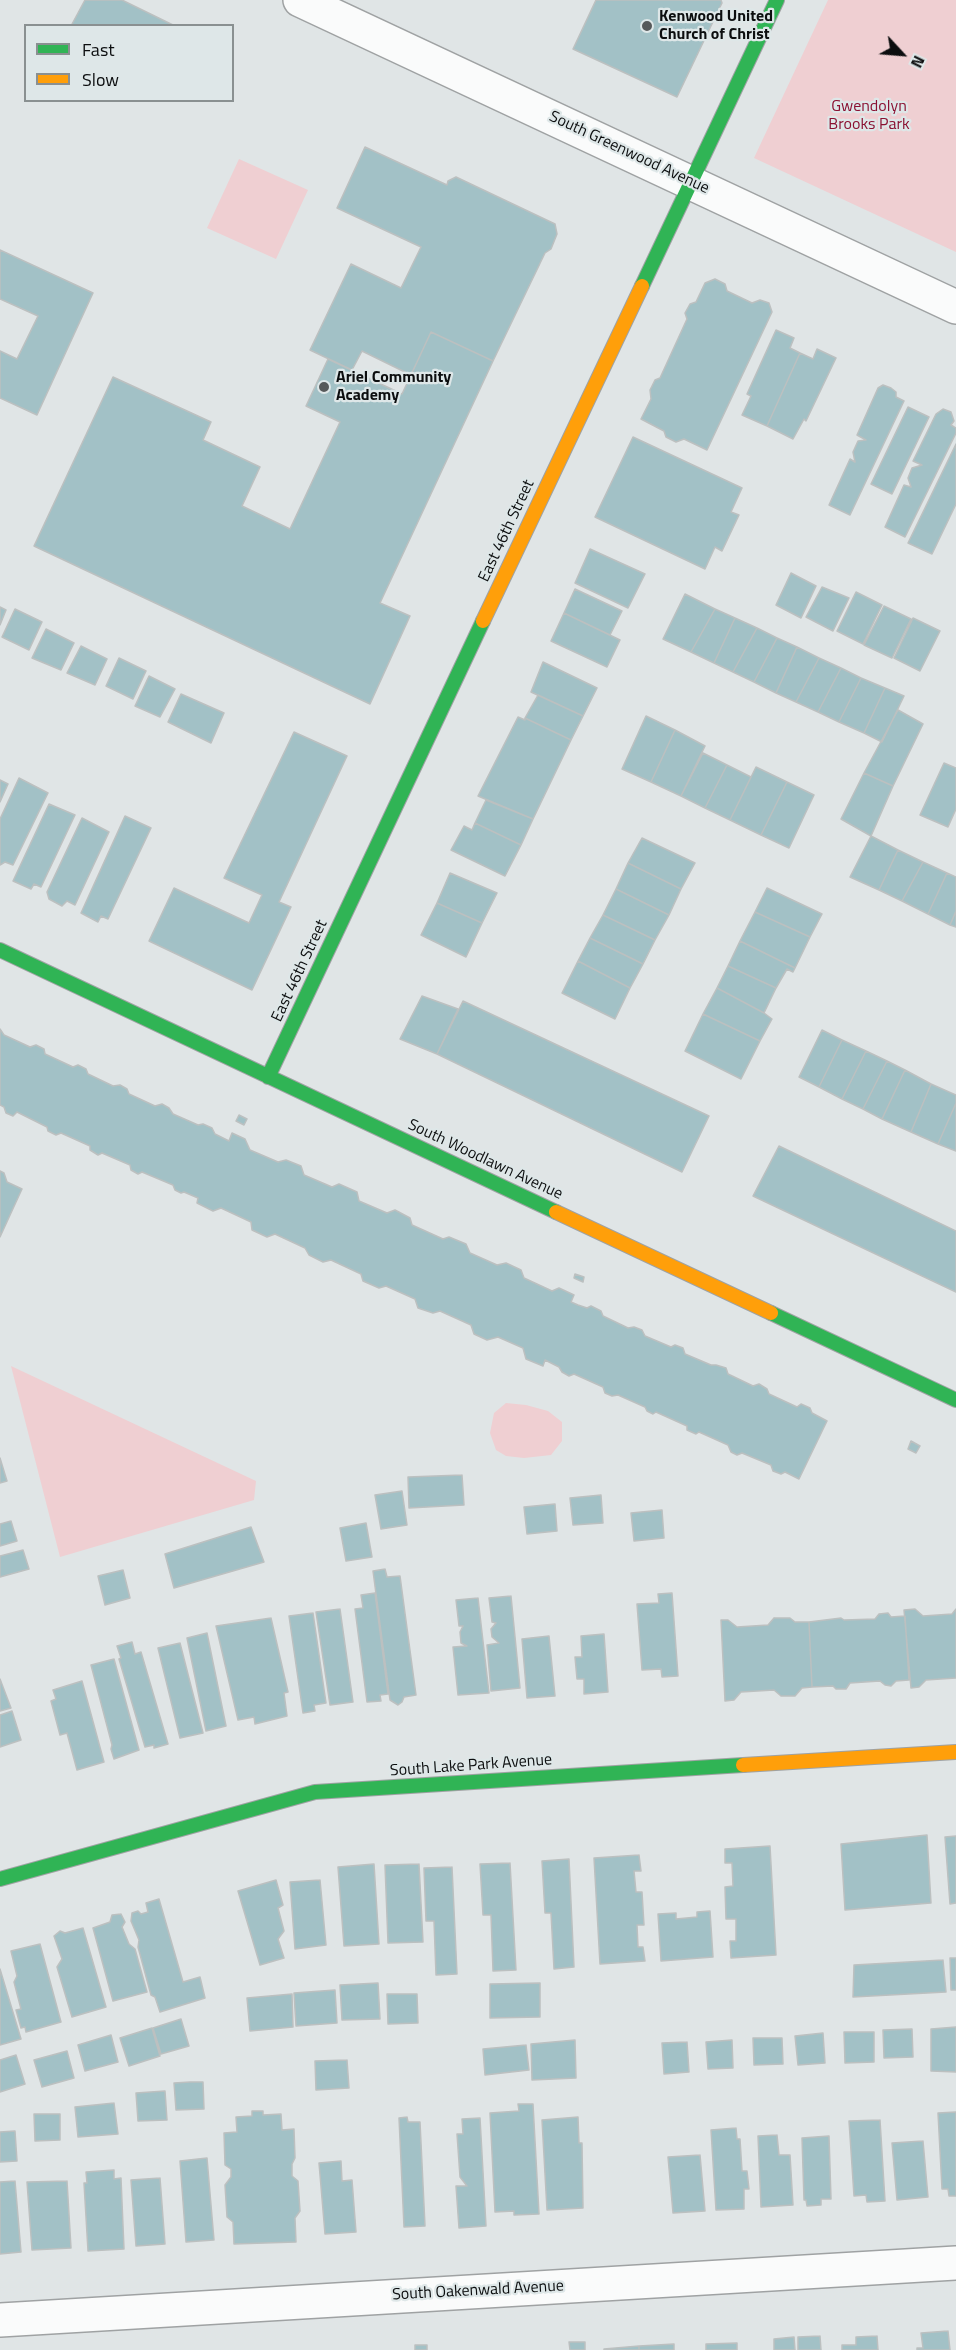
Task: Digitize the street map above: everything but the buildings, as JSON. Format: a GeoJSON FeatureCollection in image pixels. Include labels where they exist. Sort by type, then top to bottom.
{"type":"FeatureCollection","features":[{"type":"Feature","properties":{"kind":"street","name":"South Greenwood Avenue"},"geometry":{"type":"LineString","coordinates":[[300,0],[956,307]]}},
{"type":"Feature","properties":{"kind":"street","name":"East 46th Street"},"geometry":{"type":"LineString","coordinates":[[268,1077],[777,0]]}},
{"type":"Feature","properties":{"kind":"street","name":"South Woodlawn Avenue"},"geometry":{"type":"LineString","coordinates":[[0,950],[956,1400]]}},
{"type":"Feature","properties":{"kind":"street","name":"South Lake Park Avenue"},"geometry":{"type":"LineString","coordinates":[[0,1879],[315,1792],[956,1752]]}},
{"type":"Feature","properties":{"kind":"street","name":"South Oakenwald Avenue"},"geometry":{"type":"LineString","coordinates":[[0,2320],[956,2263]]}},
{"type":"Feature","properties":{"kind":"green space","name":"Gwendolyn Brooks Park"},"geometry":{"type":"Polygon","coordinates":[[[828,0],[956,0],[956,252],[754,158],[828,0]]]}},
{"type":"Feature","properties":{"kind":"green space"},"geometry":{"type":"Polygon","coordinates":[[[239,159],[308,190],[276,259],[207,228],[239,159]]]}},
{"type":"Feature","properties":{"kind":"green space"},"geometry":{"type":"Polygon","coordinates":[[[11,1366],[256,1481],[254,1500],[60,1557],[11,1366]]]}},
{"type":"Feature","properties":{"kind":"green space"},"geometry":{"type":"Polygon","coordinates":[[[506,1403],[548,1411],[562,1422],[562,1441],[551,1455],[524,1458],[506,1456],[496,1450],[490,1433],[494,1413],[506,1403]]]}},
{"type":"Feature","properties":{"kind":"traffic: fast"},"geometry":{"type":"LineString","coordinates":[[642,286],[777,0]]}},
{"type":"Feature","properties":{"kind":"traffic: fast"},"geometry":{"type":"LineString","coordinates":[[268,1077],[483,621]]}},
{"type":"Feature","properties":{"kind":"traffic: fast"},"geometry":{"type":"LineString","coordinates":[[0,950],[556,1212]]}},
{"type":"Feature","properties":{"kind":"traffic: fast"},"geometry":{"type":"LineString","coordinates":[[771,1313],[956,1400]]}},
{"type":"Feature","properties":{"kind":"traffic: fast"},"geometry":{"type":"LineString","coordinates":[[0,1879],[315,1792],[743,1765]]}},
{"type":"Feature","properties":{"kind":"traffic: slow"},"geometry":{"type":"LineString","coordinates":[[483,621],[642,286]]}},
{"type":"Feature","properties":{"kind":"traffic: slow"},"geometry":{"type":"LineString","coordinates":[[556,1212],[771,1313]]}},
{"type":"Feature","properties":{"kind":"traffic: slow"},"geometry":{"type":"LineString","coordinates":[[743,1765],[956,1752]]}},
{"type":"Feature","properties":{"kind":"place","name":"Kenwood United Church of Christ"},"geometry":{"type":"Point","coordinates":[647,26]}},
{"type":"Feature","properties":{"kind":"place","name":"Ariel Community Academy"},"geometry":{"type":"Point","coordinates":[324,387]}}]}
